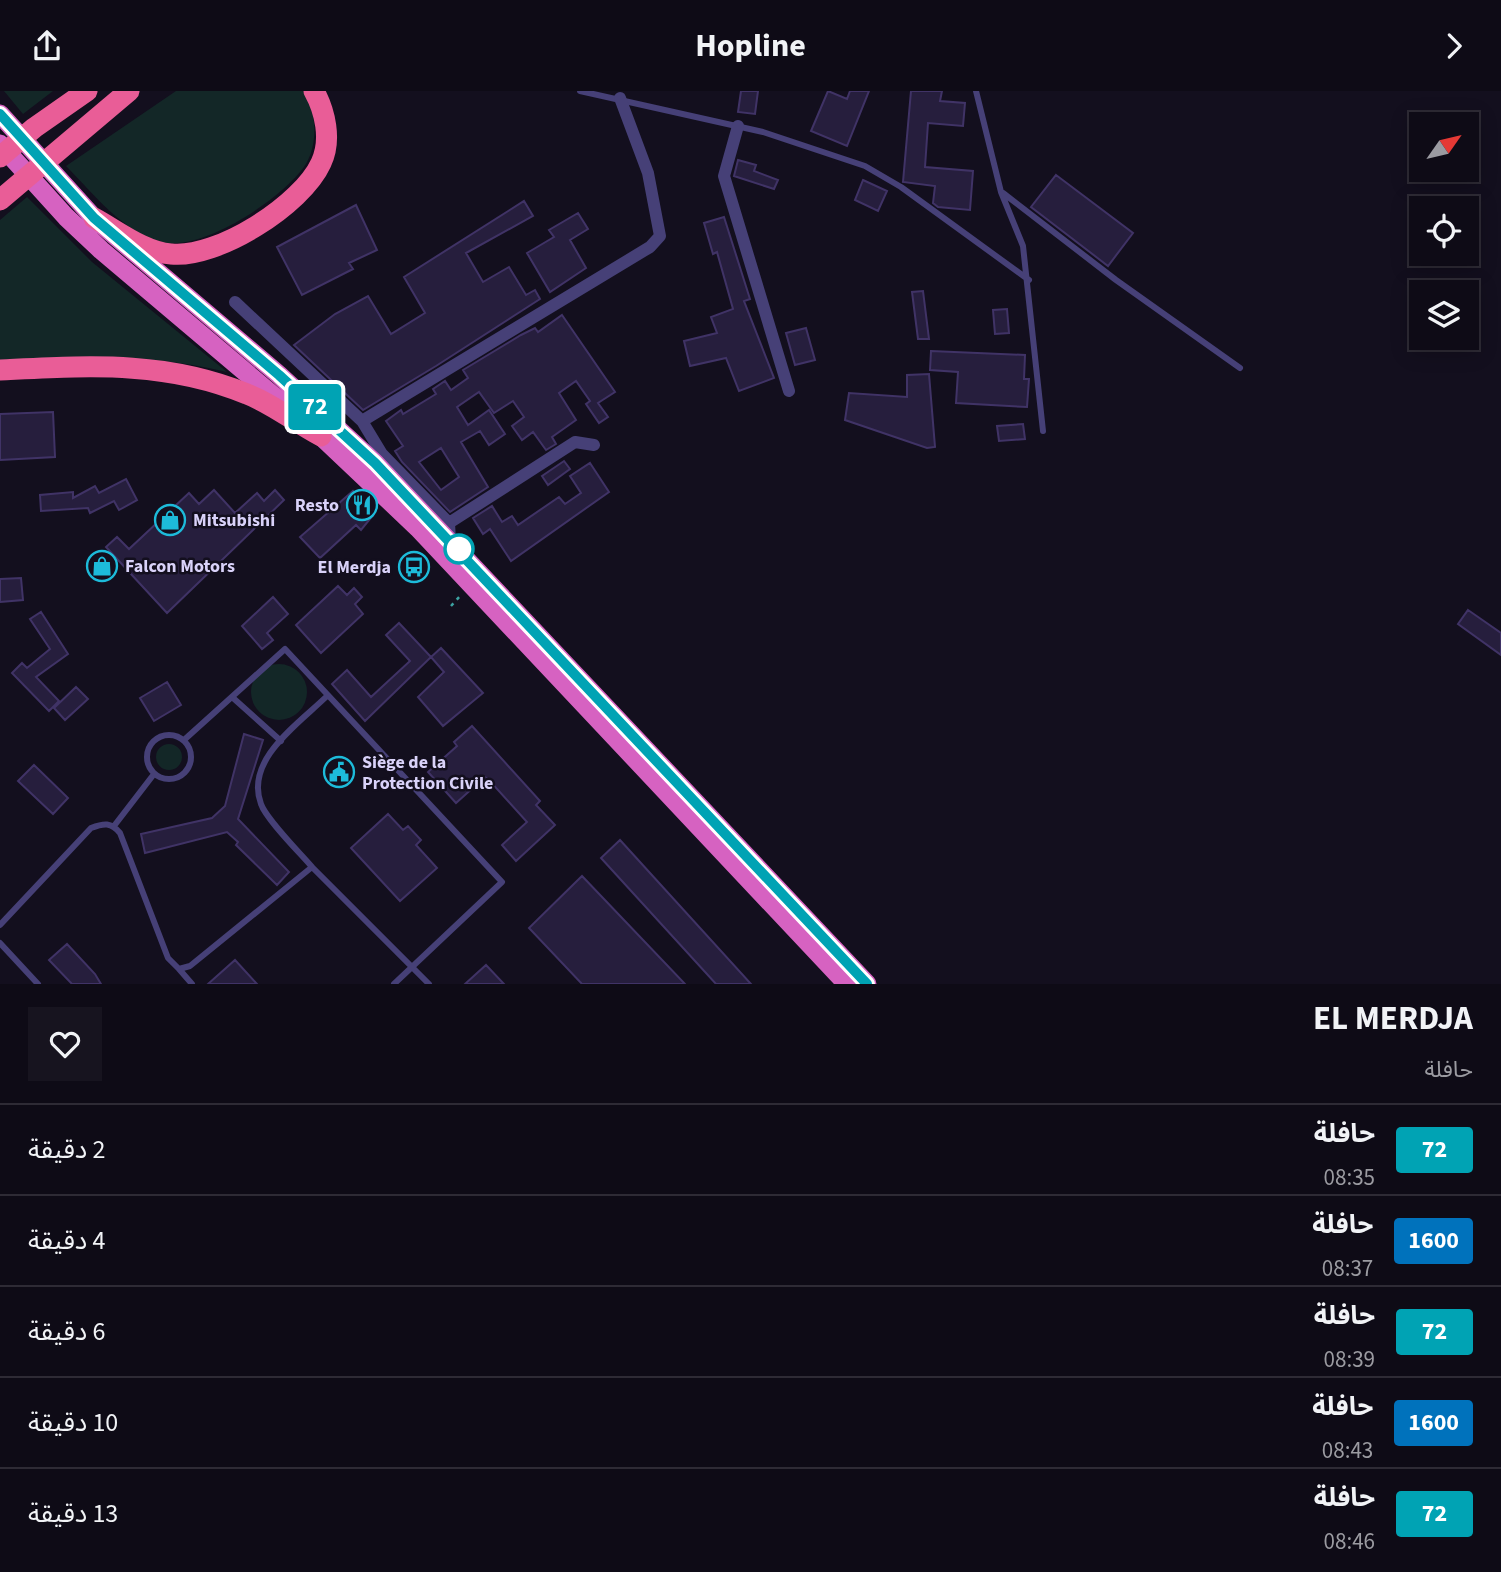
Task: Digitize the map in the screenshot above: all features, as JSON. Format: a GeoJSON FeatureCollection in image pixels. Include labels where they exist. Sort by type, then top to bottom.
{"type":"FeatureCollection","features":[{"type":"Feature","properties":{"kind":"highway"},"geometry":{"type":"LineString","coordinates":[[0,157],[74,91]]}},
{"type":"Feature","properties":{"kind":"highway"},"geometry":{"type":"LineString","coordinates":[[34,128],[87,91]]}},
{"type":"Feature","properties":{"kind":"highway"},"geometry":{"type":"LineString","coordinates":[[0,200],[129,91]]}},
{"type":"Feature","properties":{"kind":"highway"},"geometry":{"type":"LineString","coordinates":[[69,140],[147,91]]}},
{"type":"Feature","properties":{"kind":"highway"},"geometry":{"type":"LineString","coordinates":[[94,218],[141,245],[172,255],[208,250],[229,240],[274,213],[294,195],[321,163],[326,145],[324,112],[314,91]]}},
{"type":"Feature","properties":{"kind":"highway"},"geometry":{"type":"LineString","coordinates":[[0,114],[94,218],[343,432],[450,531],[867,984]]}},
{"type":"Feature","properties":{"kind":"highway"},"geometry":{"type":"LineString","coordinates":[[0,144],[66,217],[321,436],[418,529],[847,984]]}},
{"type":"Feature","properties":{"kind":"highway"},"geometry":{"type":"LineString","coordinates":[[0,370],[151,367],[183,373],[251,395],[321,436]]}},
{"type":"Feature","properties":{"kind":"street"},"geometry":{"type":"LineString","coordinates":[[362,421],[650,247],[660,236],[648,173],[620,98]]}},
{"type":"Feature","properties":{"kind":"street"},"geometry":{"type":"LineString","coordinates":[[738,126],[724,176],[789,391]]}},
{"type":"Feature","properties":{"kind":"street"},"geometry":{"type":"LineString","coordinates":[[235,302],[362,421],[382,454],[450,531],[575,442],[594,445]]}},
{"type":"Feature","properties":{"kind":"lane"},"geometry":{"type":"LineString","coordinates":[[580,91],[738,126],[865,166],[901,187],[1029,280]]}},
{"type":"Feature","properties":{"kind":"lane"},"geometry":{"type":"LineString","coordinates":[[976,91],[1001,192],[1023,246],[1029,280],[1043,431]]}},
{"type":"Feature","properties":{"kind":"lane"},"geometry":{"type":"LineString","coordinates":[[1001,192],[1116,280],[1240,368]]}},
{"type":"Feature","properties":{"kind":"lane"},"geometry":{"type":"LineString","coordinates":[[184,740],[285,649],[502,882],[394,984]]}},
{"type":"Feature","properties":{"kind":"lane"},"geometry":{"type":"LineString","coordinates":[[328,695],[261,763],[258,782],[261,804],[312,867],[429,984]]}},
{"type":"Feature","properties":{"kind":"lane"},"geometry":{"type":"LineString","coordinates":[[232,697],[281,741]]}},
{"type":"Feature","properties":{"kind":"lane"},"geometry":{"type":"LineString","coordinates":[[172,735],[184,740],[190,751],[188,770],[172,780],[154,774],[146,757],[154,740],[172,735]]}},
{"type":"Feature","properties":{"kind":"lane"},"geometry":{"type":"LineString","coordinates":[[114,826],[154,774]]}},
{"type":"Feature","properties":{"kind":"lane"},"geometry":{"type":"LineString","coordinates":[[0,925],[91,828],[103,824],[114,826],[125,844],[168,958],[192,984]]}},
{"type":"Feature","properties":{"kind":"lane"},"geometry":{"type":"LineString","coordinates":[[179,969],[190,966],[312,867]]}},
{"type":"Feature","properties":{"kind":"lane"},"geometry":{"type":"LineString","coordinates":[[0,943],[38,984]]}},
{"type":"Feature","properties":{"kind":"path"},"geometry":{"type":"LineString","coordinates":[[451,606],[460,596]]}},
{"type":"Feature","properties":{"kind":"green space"},"geometry":{"type":"Polygon","coordinates":[[[4,91],[53,91],[23,114],[4,91]]]}},
{"type":"Feature","properties":{"kind":"green space"},"geometry":{"type":"Polygon","coordinates":[[[176,91],[303,91],[311,108],[314,128],[309,158],[293,180],[278,194],[219,231],[179,243],[162,242],[134,230],[110,211],[66,166],[176,91]]]}},
{"type":"Feature","properties":{"kind":"green space"},"geometry":{"type":"Polygon","coordinates":[[[27,197],[92,262],[227,372],[142,359],[58,358],[0,361],[0,220],[27,197]]]}},
{"type":"Feature","properties":{"kind":"green space"},"geometry":{"type":"Polygon","coordinates":[[[279,664],[290,666],[299,672],[305,681],[305,703],[299,712],[290,718],[279,720],[268,718],[259,712],[253,703],[251,692],[253,681],[259,672],[268,666],[279,664]]]}},
{"type":"Feature","properties":{"kind":"green space"},"geometry":{"type":"Polygon","coordinates":[[[169,744],[178,748],[182,757],[178,766],[169,770],[160,766],[156,757],[160,748],[169,744]]]}},
{"type":"Feature","properties":{"kind":"building"},"geometry":{"type":"Polygon","coordinates":[[[741,91],[758,91],[755,114],[738,112],[741,91]]]}},
{"type":"Feature","properties":{"kind":"building"},"geometry":{"type":"Polygon","coordinates":[[[828,91],[847,99],[850,91],[869,91],[847,146],[811,131],[828,91]]]}},
{"type":"Feature","properties":{"kind":"building"},"geometry":{"type":"Polygon","coordinates":[[[911,91],[942,91],[940,101],[965,103],[963,126],[928,123],[925,167],[973,171],[970,210],[938,207],[933,203],[935,186],[903,182],[911,91]]]}},
{"type":"Feature","properties":{"kind":"building"},"geometry":{"type":"Polygon","coordinates":[[[738,160],[756,165],[754,171],[778,180],[774,189],[734,176],[738,160]]]}},
{"type":"Feature","properties":{"kind":"building"},"geometry":{"type":"Polygon","coordinates":[[[1056,175],[1133,233],[1108,266],[1031,207],[1056,175]]]}},
{"type":"Feature","properties":{"kind":"building"},"geometry":{"type":"Polygon","coordinates":[[[863,180],[887,191],[878,211],[855,200],[863,180]]]}},
{"type":"Feature","properties":{"kind":"building"},"geometry":{"type":"Polygon","coordinates":[[[524,201],[533,216],[466,253],[483,282],[509,267],[526,295],[535,290],[540,299],[436,366],[363,410],[294,345],[335,314],[368,296],[391,334],[425,313],[404,277],[524,201]]]}},
{"type":"Feature","properties":{"kind":"building"},"geometry":{"type":"Polygon","coordinates":[[[356,205],[377,250],[349,263],[353,269],[302,295],[277,247],[356,205]]]}},
{"type":"Feature","properties":{"kind":"building"},"geometry":{"type":"Polygon","coordinates":[[[578,213],[588,229],[570,240],[586,268],[550,292],[527,253],[554,237],[549,230],[578,213]]]}},
{"type":"Feature","properties":{"kind":"building"},"geometry":{"type":"Polygon","coordinates":[[[724,217],[750,299],[744,301],[774,378],[739,391],[726,358],[690,366],[684,341],[717,333],[711,317],[733,309],[717,252],[713,254],[704,223],[724,217]]]}},
{"type":"Feature","properties":{"kind":"building"},"geometry":{"type":"Polygon","coordinates":[[[923,291],[929,339],[918,339],[912,292],[923,291]]]}},
{"type":"Feature","properties":{"kind":"building"},"geometry":{"type":"Polygon","coordinates":[[[1007,309],[1009,333],[995,334],[993,310],[1007,309]]]}},
{"type":"Feature","properties":{"kind":"building"},"geometry":{"type":"Polygon","coordinates":[[[562,315],[615,392],[598,403],[608,417],[599,423],[586,404],[590,401],[576,381],[559,393],[576,420],[552,437],[556,444],[546,450],[533,432],[522,440],[512,426],[524,417],[513,401],[494,413],[479,392],[457,407],[468,425],[489,410],[505,434],[489,445],[480,431],[461,442],[488,487],[450,512],[402,462],[395,451],[403,446],[386,421],[401,410],[403,414],[436,394],[433,389],[445,381],[451,390],[468,378],[463,370],[521,335],[535,328],[538,332],[562,315]],[[441,448],[419,462],[441,490],[459,477],[441,448]]]}},
{"type":"Feature","properties":{"kind":"building"},"geometry":{"type":"Polygon","coordinates":[[[806,328],[815,360],[795,365],[786,333],[806,328]]]}},
{"type":"Feature","properties":{"kind":"building"},"geometry":{"type":"Polygon","coordinates":[[[931,351],[1025,355],[1024,379],[1029,379],[1027,407],[956,403],[958,372],[930,370],[931,351]]]}},
{"type":"Feature","properties":{"kind":"building"},"geometry":{"type":"Polygon","coordinates":[[[929,374],[935,447],[927,448],[845,420],[849,393],[907,397],[907,375],[929,374]]]}},
{"type":"Feature","properties":{"kind":"building"},"geometry":{"type":"Polygon","coordinates":[[[53,412],[55,457],[0,460],[0,414],[53,412]]]}},
{"type":"Feature","properties":{"kind":"building"},"geometry":{"type":"Polygon","coordinates":[[[1023,424],[1025,439],[999,441],[997,426],[1023,424]]]}},
{"type":"Feature","properties":{"kind":"building"},"geometry":{"type":"Polygon","coordinates":[[[564,461],[570,469],[548,485],[542,476],[564,461]]]}},
{"type":"Feature","properties":{"kind":"building"},"geometry":{"type":"Polygon","coordinates":[[[590,463],[609,492],[511,561],[490,529],[483,534],[473,518],[492,506],[502,522],[512,516],[518,525],[559,497],[565,504],[581,493],[570,476],[590,463]]]}},
{"type":"Feature","properties":{"kind":"building"},"geometry":{"type":"Polygon","coordinates":[[[126,479],[137,500],[119,510],[114,501],[90,513],[88,508],[41,511],[40,495],[73,492],[73,498],[95,486],[99,493],[126,479]]]}},
{"type":"Feature","properties":{"kind":"building"},"geometry":{"type":"Polygon","coordinates":[[[214,490],[235,513],[257,493],[264,501],[275,490],[284,500],[167,613],[106,547],[117,537],[129,549],[189,493],[199,504],[214,490]]]}},
{"type":"Feature","properties":{"kind":"building"},"geometry":{"type":"Polygon","coordinates":[[[353,491],[374,514],[361,530],[356,525],[320,558],[300,537],[353,491]]]}},
{"type":"Feature","properties":{"kind":"building"},"geometry":{"type":"Polygon","coordinates":[[[21,578],[23,600],[0,602],[0,579],[21,578]]]}},
{"type":"Feature","properties":{"kind":"building"},"geometry":{"type":"Polygon","coordinates":[[[338,586],[347,595],[354,588],[362,597],[355,604],[363,614],[321,653],[296,625],[338,586]]]}},
{"type":"Feature","properties":{"kind":"building"},"geometry":{"type":"Polygon","coordinates":[[[273,597],[288,614],[267,633],[273,640],[262,649],[242,626],[273,597]]]}},
{"type":"Feature","properties":{"kind":"building"},"geometry":{"type":"Polygon","coordinates":[[[1468,610],[1501,633],[1501,655],[1458,624],[1468,610]]]}},
{"type":"Feature","properties":{"kind":"building"},"geometry":{"type":"Polygon","coordinates":[[[41,612],[68,654],[36,677],[59,701],[49,711],[12,673],[22,663],[27,668],[50,649],[30,619],[41,612]]]}},
{"type":"Feature","properties":{"kind":"building"},"geometry":{"type":"Polygon","coordinates":[[[399,623],[431,657],[365,721],[332,684],[347,670],[371,697],[410,661],[386,635],[399,623]]]}},
{"type":"Feature","properties":{"kind":"building"},"geometry":{"type":"Polygon","coordinates":[[[441,648],[483,693],[443,726],[418,697],[444,672],[431,657],[441,648]]]}},
{"type":"Feature","properties":{"kind":"building"},"geometry":{"type":"Polygon","coordinates":[[[167,682],[181,705],[154,721],[140,698],[167,682]]]}},
{"type":"Feature","properties":{"kind":"building"},"geometry":{"type":"Polygon","coordinates":[[[76,687],[88,699],[65,720],[54,708],[76,687]]]}},
{"type":"Feature","properties":{"kind":"building"},"geometry":{"type":"Polygon","coordinates":[[[472,726],[540,801],[536,805],[555,825],[516,861],[502,845],[527,822],[489,780],[485,777],[456,803],[428,772],[457,746],[454,742],[472,726]]]}},
{"type":"Feature","properties":{"kind":"building"},"geometry":{"type":"Polygon","coordinates":[[[244,734],[263,740],[238,819],[289,872],[277,885],[236,845],[238,842],[227,832],[145,853],[141,834],[212,818],[225,806],[244,734]]]}},
{"type":"Feature","properties":{"kind":"building"},"geometry":{"type":"Polygon","coordinates":[[[34,765],[68,798],[53,814],[18,781],[34,765]]]}},
{"type":"Feature","properties":{"kind":"building"},"geometry":{"type":"Polygon","coordinates":[[[388,814],[403,830],[408,826],[421,840],[416,845],[437,868],[400,901],[351,848],[388,814]]]}},
{"type":"Feature","properties":{"kind":"building"},"geometry":{"type":"Polygon","coordinates":[[[620,840],[751,984],[716,984],[601,858],[620,840]]]}},
{"type":"Feature","properties":{"kind":"building"},"geometry":{"type":"Polygon","coordinates":[[[582,876],[685,984],[582,984],[529,928],[582,876]]]}},
{"type":"Feature","properties":{"kind":"building"},"geometry":{"type":"Polygon","coordinates":[[[67,944],[101,984],[72,984],[49,960],[67,944]]]}},
{"type":"Feature","properties":{"kind":"building"},"geometry":{"type":"Polygon","coordinates":[[[235,960],[257,984],[208,984],[235,960]]]}},
{"type":"Feature","properties":{"kind":"building"},"geometry":{"type":"Polygon","coordinates":[[[486,965],[504,984],[465,984],[486,965]]]}},
{"type":"Feature","properties":{"kind":"bus line","name":"72"},"geometry":{"type":"LineString","coordinates":[[0,114],[94,218],[279,375],[375,463],[477,566],[867,984]]}},
{"type":"Feature","properties":{"kind":"place","name":"Resto"},"geometry":{"type":"Point","coordinates":[362,505]}},
{"type":"Feature","properties":{"kind":"place","name":"Mitsubishi"},"geometry":{"type":"Point","coordinates":[170,520]}},
{"type":"Feature","properties":{"kind":"place","name":"Falcon Motors"},"geometry":{"type":"Point","coordinates":[102,566]}},
{"type":"Feature","properties":{"kind":"place","name":"El Merdja"},"geometry":{"type":"Point","coordinates":[414,567]}},
{"type":"Feature","properties":{"kind":"place","name":"Siège de la Protection Civile"},"geometry":{"type":"Point","coordinates":[339,772]}}]}
